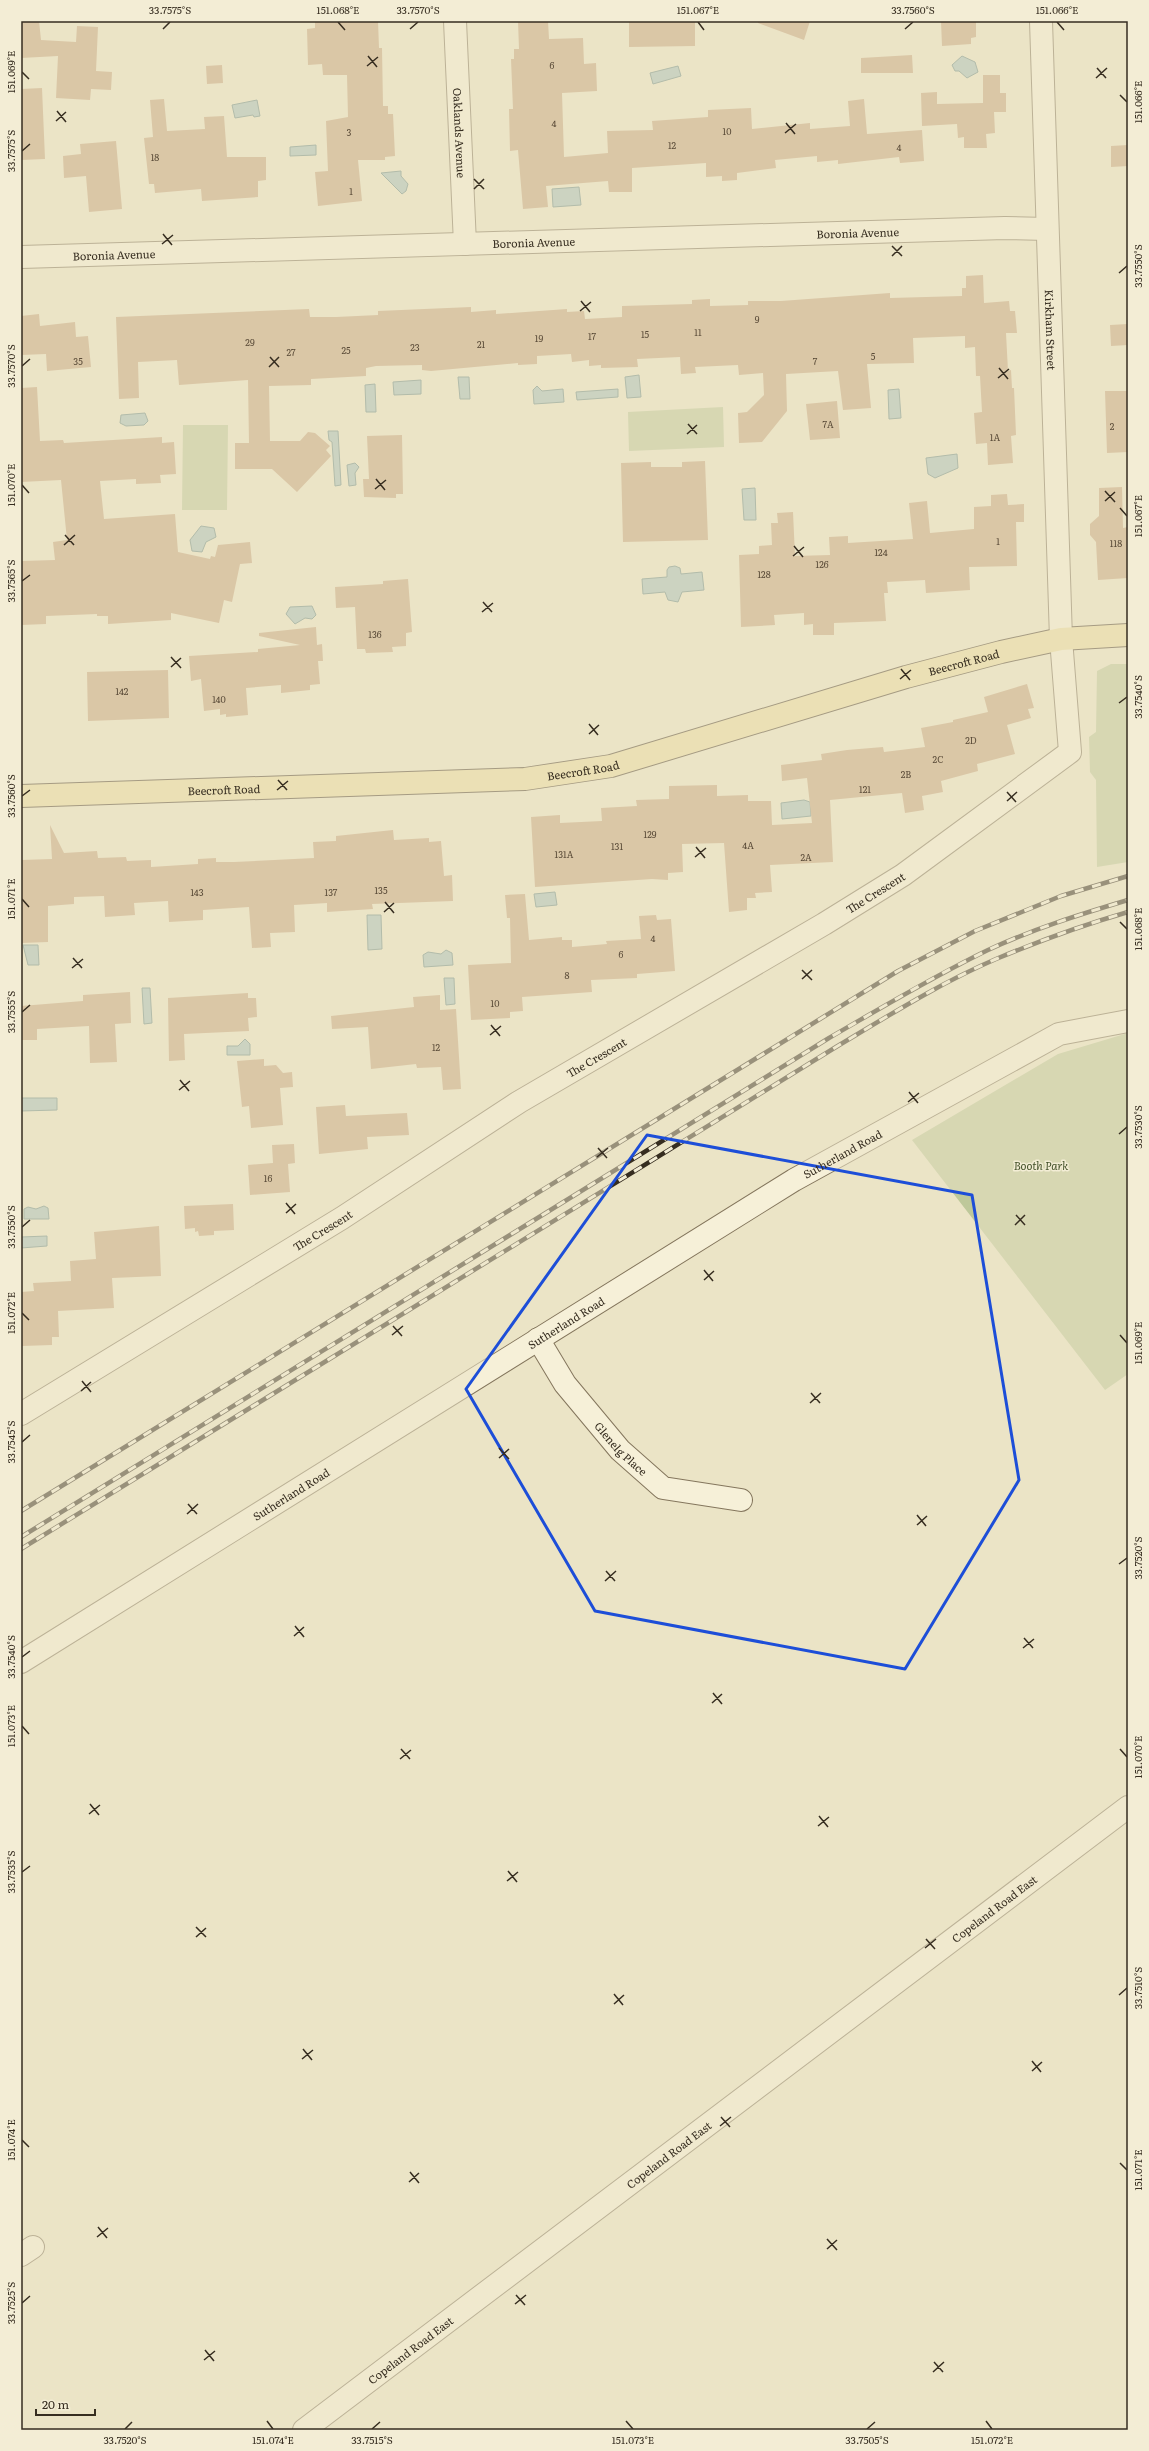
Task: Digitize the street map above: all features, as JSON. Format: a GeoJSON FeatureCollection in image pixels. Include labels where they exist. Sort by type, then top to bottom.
{"type":"FeatureCollection","features":[{"type":"Feature","properties":{"kind":"main road","name":"Beecroft Road"},"geometry":{"type":"LineString","coordinates":[[21,796],[525,779],[611,766],[906,677],[1001,652],[1061,639],[1128,635]]}},
{"type":"Feature","properties":{"kind":"street","name":"Oaklands Avenue"},"geometry":{"type":"LineString","coordinates":[[455,21],[465,244]]}},
{"type":"Feature","properties":{"kind":"street","name":"Kirkham Street"},"geometry":{"type":"LineString","coordinates":[[1041,21],[1061,639]]}},
{"type":"Feature","properties":{"kind":"street","name":"Boronia Avenue"},"geometry":{"type":"LineString","coordinates":[[21,257],[998,228],[1047,229]]}},
{"type":"Feature","properties":{"kind":"street","name":"The Crescent"},"geometry":{"type":"LineString","coordinates":[[21,1414],[342,1218],[519,1102],[824,924],[902,875],[1070,752],[1061,639]]}},
{"type":"Feature","properties":{"kind":"street","name":"Sutherland Road"},"geometry":{"type":"LineString","coordinates":[[21,1662],[794,1180],[1059,1034],[1128,1021]]}},
{"type":"Feature","properties":{"kind":"street","name":"Glenelg Place"},"geometry":{"type":"LineString","coordinates":[[538,1339],[565,1384],[620,1450],[663,1488],[741,1500]]}},
{"type":"Feature","properties":{"kind":"street","name":"Copeland Road East"},"geometry":{"type":"LineString","coordinates":[[304,2430],[1128,1807]]}},
{"type":"Feature","properties":{"kind":"highlighted area"},"geometry":{"type":"Polygon","coordinates":[[[647,1135],[972,1195],[1019,1480],[905,1669],[595,1611],[466,1389],[647,1135]]]}},
{"type":"Feature","properties":{"kind":"green space"},"geometry":{"type":"Polygon","coordinates":[[[723,407],[724,447],[629,451],[628,412],[723,407]]]}},
{"type":"Feature","properties":{"kind":"green space"},"geometry":{"type":"Polygon","coordinates":[[[183,425],[228,425],[227,510],[182,510],[183,425]]]}},
{"type":"Feature","properties":{"kind":"green space"},"geometry":{"type":"Polygon","coordinates":[[[1111,664],[1128,664],[1128,862],[1097,867],[1096,780],[1090,772],[1089,737],[1096,732],[1097,671],[1111,664]]]}},
{"type":"Feature","properties":{"kind":"green space","name":"Booth Park"},"geometry":{"type":"Polygon","coordinates":[[[1128,1033],[1128,1374],[1105,1390],[912,1140],[1058,1054],[1128,1033]]]}},
{"type":"Feature","properties":{"kind":"water"},"geometry":{"type":"Polygon","coordinates":[[[962,56],[975,62],[978,72],[967,78],[959,71],[955,71],[952,65],[962,56]]]}},
{"type":"Feature","properties":{"kind":"water"},"geometry":{"type":"Polygon","coordinates":[[[678,66],[681,76],[653,84],[650,73],[678,66]]]}},
{"type":"Feature","properties":{"kind":"water"},"geometry":{"type":"Polygon","coordinates":[[[257,100],[260,116],[254,117],[253,115],[235,118],[232,105],[257,100]]]}},
{"type":"Feature","properties":{"kind":"water"},"geometry":{"type":"Polygon","coordinates":[[[316,145],[316,155],[290,156],[290,147],[316,145]]]}},
{"type":"Feature","properties":{"kind":"water"},"geometry":{"type":"Polygon","coordinates":[[[401,171],[401,176],[408,184],[406,191],[402,194],[381,173],[401,171]]]}},
{"type":"Feature","properties":{"kind":"water"},"geometry":{"type":"Polygon","coordinates":[[[579,187],[581,205],[553,207],[552,189],[579,187]]]}},
{"type":"Feature","properties":{"kind":"water"},"geometry":{"type":"Polygon","coordinates":[[[639,375],[641,397],[627,398],[625,377],[639,375]]]}},
{"type":"Feature","properties":{"kind":"water"},"geometry":{"type":"Polygon","coordinates":[[[458,377],[469,377],[470,399],[460,399],[458,377]]]}},
{"type":"Feature","properties":{"kind":"water"},"geometry":{"type":"Polygon","coordinates":[[[421,380],[421,394],[394,395],[393,382],[421,380]]]}},
{"type":"Feature","properties":{"kind":"water"},"geometry":{"type":"Polygon","coordinates":[[[375,384],[376,412],[366,412],[365,385],[375,384]]]}},
{"type":"Feature","properties":{"kind":"water"},"geometry":{"type":"Polygon","coordinates":[[[537,386],[542,391],[563,389],[564,402],[534,404],[533,390],[537,386]]]}},
{"type":"Feature","properties":{"kind":"water"},"geometry":{"type":"Polygon","coordinates":[[[618,389],[618,397],[577,400],[576,392],[618,389]]]}},
{"type":"Feature","properties":{"kind":"water"},"geometry":{"type":"Polygon","coordinates":[[[899,389],[901,418],[889,419],[888,390],[899,389]]]}},
{"type":"Feature","properties":{"kind":"water"},"geometry":{"type":"Polygon","coordinates":[[[145,413],[148,421],[144,425],[126,426],[120,423],[121,415],[145,413]]]}},
{"type":"Feature","properties":{"kind":"water"},"geometry":{"type":"Polygon","coordinates":[[[328,431],[338,431],[341,485],[335,486],[332,442],[329,440],[328,431]]]}},
{"type":"Feature","properties":{"kind":"water"},"geometry":{"type":"Polygon","coordinates":[[[957,454],[958,468],[935,478],[928,474],[926,458],[957,454]]]}},
{"type":"Feature","properties":{"kind":"water"},"geometry":{"type":"Polygon","coordinates":[[[355,463],[359,467],[355,473],[356,485],[349,486],[347,465],[355,463]]]}},
{"type":"Feature","properties":{"kind":"water"},"geometry":{"type":"Polygon","coordinates":[[[755,488],[756,520],[744,520],[742,489],[755,488]]]}},
{"type":"Feature","properties":{"kind":"water"},"geometry":{"type":"Polygon","coordinates":[[[201,526],[214,528],[216,537],[206,542],[202,552],[192,551],[190,540],[201,526]]]}},
{"type":"Feature","properties":{"kind":"water"},"geometry":{"type":"Polygon","coordinates":[[[675,566],[680,568],[681,574],[702,572],[704,590],[682,592],[678,602],[668,600],[665,592],[643,594],[642,579],[667,577],[667,570],[669,567],[675,566]]]}},
{"type":"Feature","properties":{"kind":"water"},"geometry":{"type":"Polygon","coordinates":[[[312,606],[316,615],[312,619],[305,618],[295,624],[286,614],[290,607],[312,606]]]}},
{"type":"Feature","properties":{"kind":"water"},"geometry":{"type":"Polygon","coordinates":[[[804,800],[810,802],[811,816],[782,819],[781,803],[804,800]]]}},
{"type":"Feature","properties":{"kind":"water"},"geometry":{"type":"Polygon","coordinates":[[[555,892],[557,905],[536,907],[534,894],[555,892]]]}},
{"type":"Feature","properties":{"kind":"water"},"geometry":{"type":"Polygon","coordinates":[[[367,915],[381,915],[382,949],[368,950],[367,915]]]}},
{"type":"Feature","properties":{"kind":"water"},"geometry":{"type":"Polygon","coordinates":[[[23,945],[38,945],[39,965],[28,965],[23,945]]]}},
{"type":"Feature","properties":{"kind":"water"},"geometry":{"type":"Polygon","coordinates":[[[446,950],[452,953],[453,965],[424,967],[423,955],[428,952],[441,954],[446,950]]]}},
{"type":"Feature","properties":{"kind":"water"},"geometry":{"type":"Polygon","coordinates":[[[444,978],[454,978],[455,1004],[446,1005],[444,978]]]}},
{"type":"Feature","properties":{"kind":"water"},"geometry":{"type":"Polygon","coordinates":[[[142,988],[150,988],[152,1023],[144,1024],[142,988]]]}},
{"type":"Feature","properties":{"kind":"water"},"geometry":{"type":"Polygon","coordinates":[[[245,1039],[250,1044],[250,1055],[227,1055],[227,1046],[238,1046],[245,1039]]]}},
{"type":"Feature","properties":{"kind":"water"},"geometry":{"type":"Polygon","coordinates":[[[21,1098],[57,1098],[57,1110],[21,1111],[21,1098]]]}},
{"type":"Feature","properties":{"kind":"water"},"geometry":{"type":"Polygon","coordinates":[[[44,1206],[48,1208],[49,1219],[24,1219],[24,1209],[28,1207],[36,1209],[44,1206]]]}},
{"type":"Feature","properties":{"kind":"water"},"geometry":{"type":"Polygon","coordinates":[[[47,1236],[47,1246],[21,1248],[21,1237],[47,1236]]]}},
{"type":"Feature","properties":{"kind":"building"},"geometry":{"type":"Polygon","coordinates":[[[21,21],[39,21],[41,40],[76,42],[77,26],[98,27],[96,71],[112,72],[111,90],[91,89],[90,100],[56,98],[58,56],[21,58],[21,21]]]}},
{"type":"Feature","properties":{"kind":"building"},"geometry":{"type":"Polygon","coordinates":[[[315,21],[378,21],[379,48],[382,48],[383,106],[388,106],[388,114],[393,114],[395,156],[385,157],[385,160],[358,160],[362,201],[318,206],[315,172],[328,171],[326,121],[348,117],[347,75],[323,75],[322,64],[308,65],[307,29],[315,28],[315,21]]]}},
{"type":"Feature","properties":{"kind":"building"},"geometry":{"type":"Polygon","coordinates":[[[518,21],[548,21],[549,39],[583,38],[584,64],[596,63],[597,91],[562,93],[564,157],[608,153],[607,131],[653,130],[652,121],[708,117],[708,110],[751,108],[752,129],[810,123],[810,129],[850,126],[848,101],[864,99],[867,134],[922,130],[924,161],[900,163],[899,157],[838,164],[838,160],[817,162],[817,156],[775,160],[776,168],[737,173],[737,180],[722,181],[722,176],[706,177],[706,163],[632,168],[632,192],[609,192],[608,181],[546,186],[548,207],[523,209],[518,150],[510,151],[509,109],[513,109],[511,59],[514,59],[514,49],[519,49],[518,21]]]}},
{"type":"Feature","properties":{"kind":"building"},"geometry":{"type":"Polygon","coordinates":[[[629,21],[695,21],[695,46],[629,47],[629,21]]]}},
{"type":"Feature","properties":{"kind":"building"},"geometry":{"type":"Polygon","coordinates":[[[758,21],[810,21],[804,40],[758,23],[758,21]]]}},
{"type":"Feature","properties":{"kind":"building"},"geometry":{"type":"Polygon","coordinates":[[[941,21],[976,21],[976,37],[971,38],[971,44],[942,46],[941,21]]]}},
{"type":"Feature","properties":{"kind":"building"},"geometry":{"type":"Polygon","coordinates":[[[912,55],[913,73],[861,73],[861,58],[912,55]]]}},
{"type":"Feature","properties":{"kind":"building"},"geometry":{"type":"Polygon","coordinates":[[[222,65],[223,83],[207,84],[206,66],[222,65]]]}},
{"type":"Feature","properties":{"kind":"building"},"geometry":{"type":"Polygon","coordinates":[[[983,75],[1000,75],[1000,93],[1006,93],[1006,112],[994,112],[995,133],[986,134],[987,148],[964,148],[964,137],[958,138],[957,124],[922,126],[921,93],[937,92],[937,104],[983,103],[983,75]]]}},
{"type":"Feature","properties":{"kind":"building"},"geometry":{"type":"Polygon","coordinates":[[[42,88],[45,159],[21,160],[21,89],[42,88]]]}},
{"type":"Feature","properties":{"kind":"building"},"geometry":{"type":"Polygon","coordinates":[[[164,99],[167,131],[205,129],[204,117],[224,116],[227,157],[266,157],[266,180],[258,181],[258,197],[202,201],[201,189],[155,193],[154,184],[149,184],[144,138],[153,137],[150,100],[164,99]]]}},
{"type":"Feature","properties":{"kind":"building"},"geometry":{"type":"Polygon","coordinates":[[[116,141],[122,209],[89,212],[86,176],[64,178],[63,156],[81,154],[80,144],[116,141]]]}},
{"type":"Feature","properties":{"kind":"building"},"geometry":{"type":"Polygon","coordinates":[[[1128,145],[1128,166],[1111,167],[1111,146],[1128,145]]]}},
{"type":"Feature","properties":{"kind":"building"},"geometry":{"type":"Polygon","coordinates":[[[983,275],[984,303],[1009,301],[1010,311],[1015,311],[1017,333],[1006,333],[1008,371],[1011,370],[1012,388],[1014,388],[1016,435],[1011,436],[1013,463],[988,465],[987,443],[976,444],[974,413],[982,412],[980,376],[976,376],[975,347],[965,348],[965,336],[913,338],[914,363],[867,364],[871,408],[843,410],[838,371],[786,374],[787,411],[762,442],[739,443],[738,413],[747,412],[764,395],[763,373],[739,375],[738,365],[695,367],[696,373],[681,374],[680,357],[637,359],[638,367],[601,368],[601,365],[589,366],[589,360],[572,362],[571,354],[537,356],[537,364],[518,365],[518,363],[431,371],[422,370],[422,365],[376,366],[366,368],[366,376],[311,379],[311,385],[269,386],[270,441],[300,441],[308,432],[315,433],[330,446],[326,450],[331,456],[297,492],[272,469],[235,469],[235,443],[249,443],[248,380],[179,385],[177,360],[138,362],[139,398],[119,399],[116,317],[309,309],[310,317],[336,317],[378,315],[378,311],[471,307],[471,312],[496,310],[496,314],[567,309],[567,312],[584,311],[585,319],[622,317],[622,306],[692,304],[692,300],[710,299],[710,306],[748,305],[748,301],[781,301],[890,293],[890,298],[962,296],[962,288],[966,288],[966,276],[983,275]]]}},
{"type":"Feature","properties":{"kind":"building"},"geometry":{"type":"Polygon","coordinates":[[[39,314],[40,326],[75,322],[76,337],[88,336],[91,367],[47,371],[46,354],[21,355],[21,316],[39,314]]]}},
{"type":"Feature","properties":{"kind":"building"},"geometry":{"type":"Polygon","coordinates":[[[1128,324],[1128,345],[1111,346],[1110,325],[1128,324]]]}},
{"type":"Feature","properties":{"kind":"building"},"geometry":{"type":"Polygon","coordinates":[[[37,387],[40,441],[63,440],[64,443],[162,437],[162,443],[174,442],[176,474],[160,475],[161,483],[136,484],[136,479],[100,481],[104,519],[175,514],[178,552],[210,559],[211,556],[215,557],[218,545],[250,542],[252,563],[240,564],[232,602],[224,600],[219,623],[171,613],[171,620],[108,624],[108,616],[97,616],[97,614],[46,616],[46,624],[21,625],[21,561],[55,560],[53,542],[67,540],[61,480],[21,482],[21,388],[37,387]]]}},
{"type":"Feature","properties":{"kind":"building"},"geometry":{"type":"Polygon","coordinates":[[[1105,391],[1128,391],[1128,452],[1107,453],[1105,391]]]}},
{"type":"Feature","properties":{"kind":"building"},"geometry":{"type":"Polygon","coordinates":[[[837,401],[840,438],[810,440],[806,404],[837,401]]]}},
{"type":"Feature","properties":{"kind":"building"},"geometry":{"type":"Polygon","coordinates":[[[402,435],[403,494],[396,494],[396,498],[364,497],[363,479],[369,479],[367,436],[402,435]]]}},
{"type":"Feature","properties":{"kind":"building"},"geometry":{"type":"Polygon","coordinates":[[[705,461],[708,540],[623,542],[621,463],[651,462],[651,467],[682,467],[682,462],[705,461]]]}},
{"type":"Feature","properties":{"kind":"building"},"geometry":{"type":"Polygon","coordinates":[[[1122,487],[1123,528],[1128,527],[1128,578],[1098,580],[1096,542],[1090,535],[1090,524],[1099,516],[1099,488],[1122,487]]]}},
{"type":"Feature","properties":{"kind":"building"},"geometry":{"type":"Polygon","coordinates":[[[1007,494],[1008,505],[1024,504],[1024,522],[1016,522],[1017,566],[969,567],[970,590],[926,593],[925,580],[887,582],[888,593],[884,593],[886,621],[834,623],[834,635],[813,635],[813,624],[804,625],[804,613],[774,615],[775,625],[741,627],[739,555],[759,554],[759,546],[772,545],[771,523],[778,523],[777,513],[793,512],[795,556],[830,555],[829,537],[848,536],[848,543],[913,539],[909,503],[927,501],[930,533],[974,529],[974,507],[991,506],[991,495],[1007,494]]]}},
{"type":"Feature","properties":{"kind":"building"},"geometry":{"type":"Polygon","coordinates":[[[408,579],[412,632],[406,633],[406,646],[392,647],[393,652],[366,653],[365,649],[357,649],[355,607],[336,608],[335,587],[383,584],[383,581],[408,579]]]}},
{"type":"Feature","properties":{"kind":"building"},"geometry":{"type":"Polygon","coordinates":[[[316,627],[317,645],[322,644],[323,661],[318,661],[320,684],[310,685],[310,690],[281,693],[281,685],[246,688],[248,715],[226,717],[226,714],[220,715],[220,709],[204,711],[201,679],[191,681],[189,656],[258,652],[258,649],[300,645],[259,636],[259,633],[316,627]]]}},
{"type":"Feature","properties":{"kind":"building"},"geometry":{"type":"Polygon","coordinates":[[[168,670],[169,718],[88,721],[87,672],[168,670]]]}},
{"type":"Feature","properties":{"kind":"building"},"geometry":{"type":"Polygon","coordinates":[[[1027,684],[1034,708],[1028,709],[1031,718],[1007,725],[1015,754],[977,764],[978,771],[941,781],[943,792],[922,796],[924,810],[905,813],[902,793],[830,800],[833,862],[770,865],[772,892],[755,893],[756,898],[747,898],[747,910],[729,912],[724,843],[682,844],[683,872],[668,873],[668,880],[652,879],[535,887],[531,817],[560,815],[560,823],[602,821],[601,808],[637,806],[636,800],[669,799],[669,786],[717,785],[717,796],[748,795],[748,801],[771,801],[772,825],[812,823],[807,778],[782,781],[781,765],[822,760],[821,754],[847,750],[883,747],[884,752],[925,747],[921,728],[953,722],[953,720],[988,712],[984,697],[1027,684]]]}},
{"type":"Feature","properties":{"kind":"building"},"geometry":{"type":"Polygon","coordinates":[[[50,825],[64,853],[97,851],[98,858],[126,857],[127,861],[151,860],[151,867],[198,864],[198,859],[216,858],[216,862],[314,858],[313,842],[336,841],[336,836],[393,830],[394,840],[429,838],[429,842],[441,841],[444,876],[452,875],[453,901],[372,904],[373,909],[327,912],[327,903],[294,905],[295,932],[270,933],[271,947],[252,948],[249,907],[203,910],[203,920],[169,922],[168,901],[134,903],[135,915],[105,917],[104,896],[74,897],[74,904],[48,906],[48,942],[21,943],[21,860],[52,859],[50,825]]]}},
{"type":"Feature","properties":{"kind":"building"},"geometry":{"type":"Polygon","coordinates":[[[525,894],[529,940],[562,937],[562,940],[572,940],[572,947],[607,944],[606,941],[641,939],[639,916],[656,915],[657,920],[671,919],[675,971],[637,974],[637,978],[591,980],[592,992],[522,997],[523,1011],[510,1012],[510,1018],[471,1020],[468,965],[511,963],[510,918],[507,918],[505,895],[525,894]]]}},
{"type":"Feature","properties":{"kind":"building"},"geometry":{"type":"Polygon","coordinates":[[[130,992],[131,1023],[115,1024],[117,1062],[90,1063],[89,1026],[37,1029],[37,1040],[21,1040],[21,1006],[83,1001],[83,995],[130,992]]]}},
{"type":"Feature","properties":{"kind":"building"},"geometry":{"type":"Polygon","coordinates":[[[248,993],[248,998],[256,998],[257,1017],[248,1018],[249,1031],[184,1034],[185,1060],[169,1061],[168,998],[248,993]]]}},
{"type":"Feature","properties":{"kind":"building"},"geometry":{"type":"Polygon","coordinates":[[[440,995],[440,1010],[456,1009],[461,1089],[443,1090],[441,1067],[417,1068],[416,1064],[371,1069],[368,1027],[332,1029],[331,1016],[414,1007],[413,997],[440,995]]]}},
{"type":"Feature","properties":{"kind":"building"},"geometry":{"type":"Polygon","coordinates":[[[264,1059],[264,1066],[276,1065],[283,1073],[292,1072],[293,1087],[280,1088],[283,1125],[251,1128],[249,1106],[242,1107],[237,1061],[264,1059]]]}},
{"type":"Feature","properties":{"kind":"building"},"geometry":{"type":"Polygon","coordinates":[[[345,1105],[346,1116],[407,1113],[409,1135],[367,1137],[368,1149],[319,1154],[316,1107],[345,1105]]]}},
{"type":"Feature","properties":{"kind":"building"},"geometry":{"type":"Polygon","coordinates":[[[294,1144],[295,1163],[288,1164],[290,1192],[250,1195],[248,1165],[273,1163],[272,1145],[294,1144]]]}},
{"type":"Feature","properties":{"kind":"building"},"geometry":{"type":"Polygon","coordinates":[[[233,1204],[234,1230],[214,1231],[214,1235],[199,1236],[198,1231],[195,1232],[195,1228],[185,1229],[184,1206],[233,1204]]]}},
{"type":"Feature","properties":{"kind":"building"},"geometry":{"type":"Polygon","coordinates":[[[159,1226],[161,1276],[112,1278],[114,1308],[58,1311],[59,1337],[52,1337],[52,1345],[22,1346],[21,1292],[34,1291],[33,1283],[71,1281],[70,1261],[96,1259],[94,1232],[159,1226]]]}},
{"type":"Feature","properties":{"kind":"railway"},"geometry":{"type":"LineString","coordinates":[[21,1511],[898,971],[975,931],[1061,896],[1128,876]]}},
{"type":"Feature","properties":{"kind":"railway"},"geometry":{"type":"LineString","coordinates":[[21,1537],[829,1038],[888,1004],[948,970],[1005,942],[1057,922],[1128,900]]}},
{"type":"Feature","properties":{"kind":"railway"},"geometry":{"type":"LineString","coordinates":[[21,1549],[914,1000],[975,968],[996,959],[1094,922],[1128,912]]}}]}
